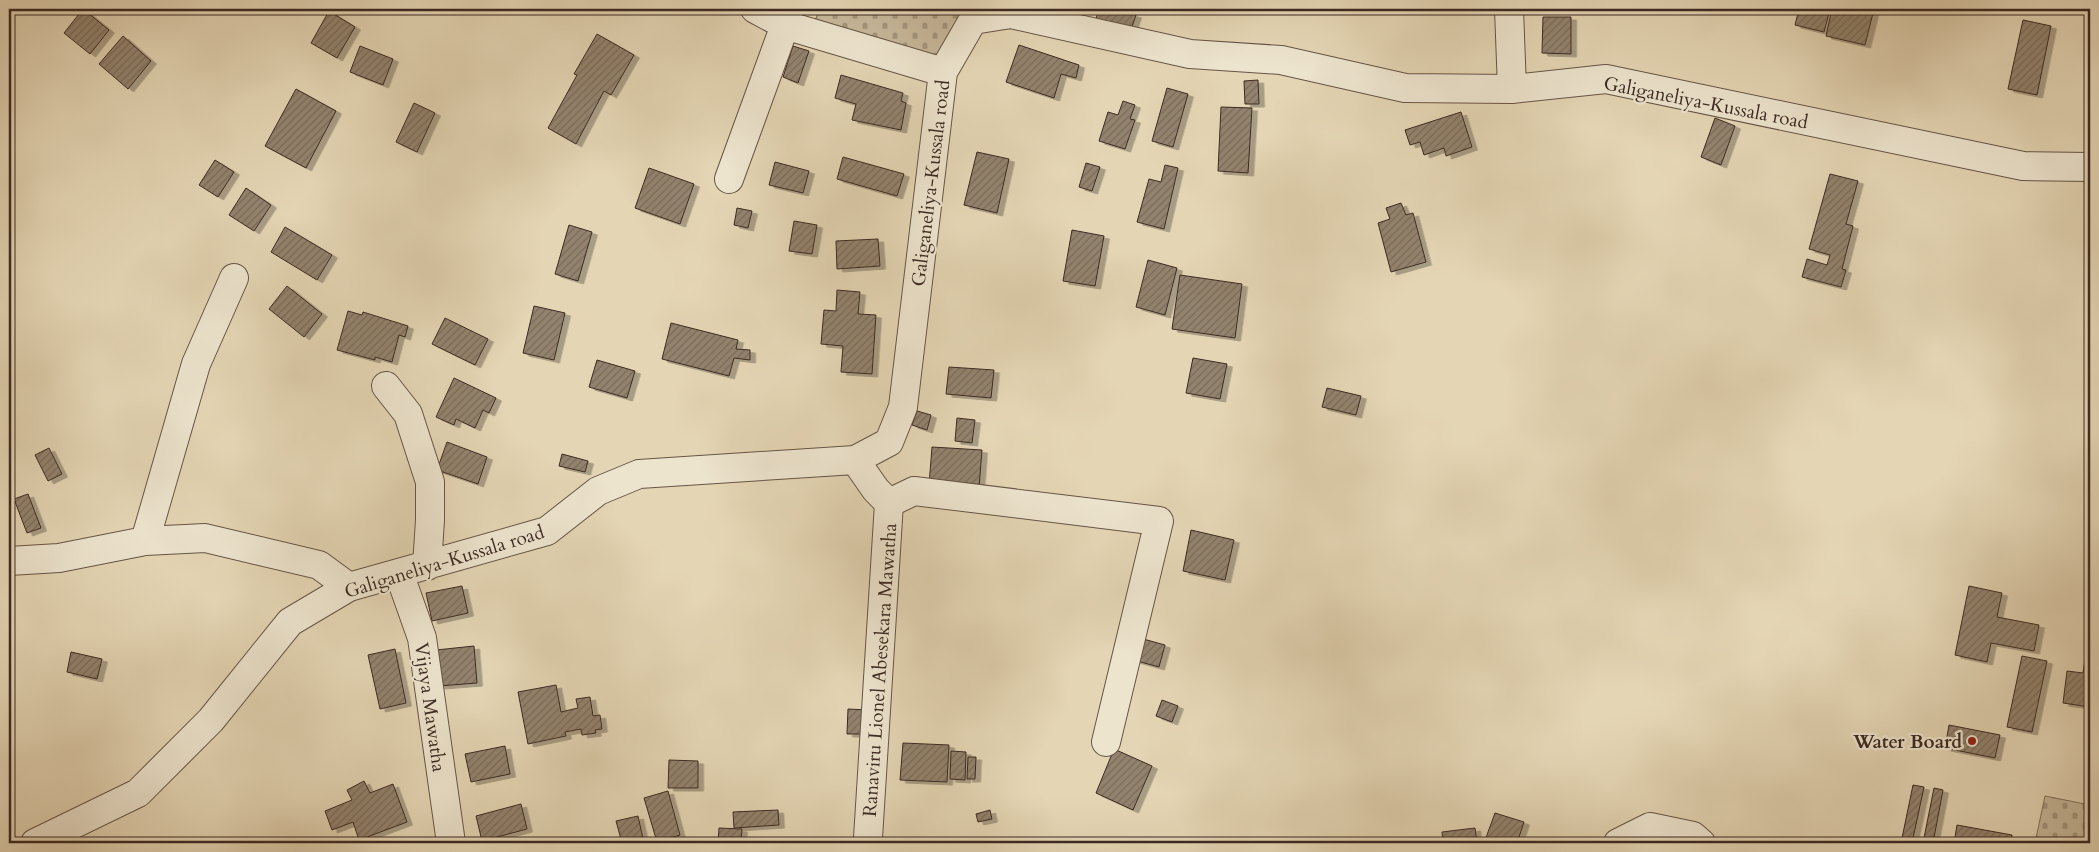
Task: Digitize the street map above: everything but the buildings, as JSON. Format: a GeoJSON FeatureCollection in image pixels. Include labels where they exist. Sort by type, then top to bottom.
{"type":"FeatureCollection","features":[{"type":"Feature","properties":{"kind":"street"},"geometry":{"type":"LineString","coordinates":[[756,9],[785,25],[943,72]]}},
{"type":"Feature","properties":{"kind":"street"},"geometry":{"type":"LineString","coordinates":[[1508,9],[1512,89]]}},
{"type":"Feature","properties":{"kind":"street","name":"Galiganeliya-Kussala road"},"geometry":{"type":"LineString","coordinates":[[35,843],[138,793],[211,720],[290,622],[349,586],[547,531],[598,491],[639,474],[855,460],[889,442],[903,407],[943,72],[973,20],[1010,14],[1080,19],[1190,54],[1281,60],[1405,88],[1512,89],[1606,80],[2023,166],[2090,167]]}},
{"type":"Feature","properties":{"kind":"street"},"geometry":{"type":"LineString","coordinates":[[729,179],[785,25]]}},
{"type":"Feature","properties":{"kind":"street"},"geometry":{"type":"LineString","coordinates":[[145,541],[196,364],[234,278]]}},
{"type":"Feature","properties":{"kind":"street"},"geometry":{"type":"LineString","coordinates":[[386,386],[408,414],[430,482],[430,520],[426,566]]}},
{"type":"Feature","properties":{"kind":"street"},"geometry":{"type":"LineString","coordinates":[[855,460],[876,490],[889,503],[914,491],[1159,521],[1106,742]]}},
{"type":"Feature","properties":{"kind":"street","name":"Ranaviru Lionel Abesekara Mawatha"},"geometry":{"type":"LineString","coordinates":[[868,838],[889,503]]}},
{"type":"Feature","properties":{"kind":"street"},"geometry":{"type":"LineString","coordinates":[[9,561],[59,558],[145,541],[205,538],[319,565],[349,586]]}},
{"type":"Feature","properties":{"kind":"street","name":"Vijaya Mawatha"},"geometry":{"type":"LineString","coordinates":[[399,573],[422,638],[451,843]]}},
{"type":"Feature","properties":{"kind":"street"},"geometry":{"type":"LineString","coordinates":[[1618,843],[1650,827],[1693,836],[1701,843]]}},
{"type":"Feature","properties":{"kind":"green space"},"geometry":{"type":"Polygon","coordinates":[[[820,9],[969,9],[936,64],[812,27],[820,9]]]}},
{"type":"Feature","properties":{"kind":"green space"},"geometry":{"type":"Polygon","coordinates":[[[2045,796],[2090,805],[2090,843],[2035,843],[2045,796]]]}},
{"type":"Feature","properties":{"kind":"place","name":"Water Board"},"geometry":{"type":"Point","coordinates":[1972,741]}}]}
